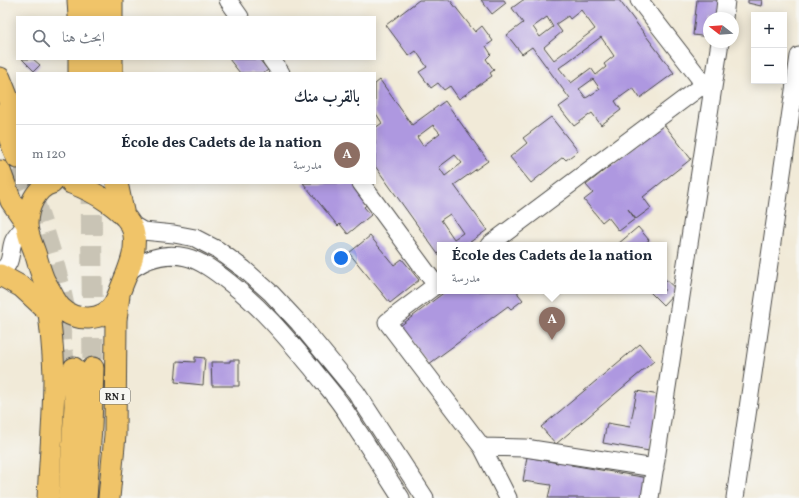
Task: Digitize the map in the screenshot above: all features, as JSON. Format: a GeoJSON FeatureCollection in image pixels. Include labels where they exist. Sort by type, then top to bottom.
{"type":"FeatureCollection","features":[{"type":"Feature","properties":{"kind":"main road"},"geometry":{"type":"LineString","coordinates":[[78,0],[78,16]]}},
{"type":"Feature","properties":{"kind":"main road"},"geometry":{"type":"LineString","coordinates":[[90,0],[90,16]]}},
{"type":"Feature","properties":{"kind":"main road"},"geometry":{"type":"LineString","coordinates":[[96,0],[97,16]]}},
{"type":"Feature","properties":{"kind":"main road"},"geometry":{"type":"LineString","coordinates":[[112,0],[112,16]]}},
{"type":"Feature","properties":{"kind":"main road"},"geometry":{"type":"LineString","coordinates":[[79,60],[79,72]]}},
{"type":"Feature","properties":{"kind":"main road"},"geometry":{"type":"LineString","coordinates":[[90,60],[90,72]]}},
{"type":"Feature","properties":{"kind":"main road"},"geometry":{"type":"LineString","coordinates":[[97,60],[97,72]]}},
{"type":"Feature","properties":{"kind":"main road"},"geometry":{"type":"LineString","coordinates":[[112,60],[112,72]]}},
{"type":"Feature","properties":{"kind":"main road"},"geometry":{"type":"LineString","coordinates":[[7,92],[16,118]]}},
{"type":"Feature","properties":{"kind":"main road"},"geometry":{"type":"LineString","coordinates":[[0,114],[11,201],[27,224]]}},
{"type":"Feature","properties":{"kind":"main road"},"geometry":{"type":"LineString","coordinates":[[0,140],[7,173]]}},
{"type":"Feature","properties":{"kind":"main road"},"geometry":{"type":"LineString","coordinates":[[48,184],[39,190],[28,212],[28,235],[45,281],[60,307],[70,314],[80,318],[97,317],[112,307],[119,294],[132,260],[134,234],[128,220],[117,184]]}},
{"type":"Feature","properties":{"kind":"main road"},"geometry":{"type":"LineString","coordinates":[[73,184],[104,199],[128,220]]}},
{"type":"Feature","properties":{"kind":"main road"},"geometry":{"type":"LineString","coordinates":[[0,275],[22,287],[50,313]]}},
{"type":"Feature","properties":{"kind":"main road"},"geometry":{"type":"LineString","coordinates":[[45,281],[50,313],[54,407],[48,498]]}},
{"type":"Feature","properties":{"kind":"main road","name":"RN 1"},"geometry":{"type":"LineString","coordinates":[[109,498],[115,435],[116,320],[119,294]]}},
{"type":"Feature","properties":{"kind":"main road"},"geometry":{"type":"LineString","coordinates":[[62,498],[67,408],[84,368]]}},
{"type":"Feature","properties":{"kind":"main road"},"geometry":{"type":"LineString","coordinates":[[69,498],[75,406],[84,368]]}},
{"type":"Feature","properties":{"kind":"main road"},"geometry":{"type":"LineString","coordinates":[[84,368],[91,428],[86,498]]}},
{"type":"Feature","properties":{"kind":"main road"},"geometry":{"type":"LineString","coordinates":[[84,368],[102,408],[97,498]]}},
{"type":"Feature","properties":{"kind":"street"},"geometry":{"type":"LineString","coordinates":[[228,0],[239,16]]}},
{"type":"Feature","properties":{"kind":"street"},"geometry":{"type":"LineString","coordinates":[[639,0],[708,89]]}},
{"type":"Feature","properties":{"kind":"street"},"geometry":{"type":"LineString","coordinates":[[725,12],[726,0]]}},
{"type":"Feature","properties":{"kind":"street"},"geometry":{"type":"LineString","coordinates":[[650,498],[708,89],[718,48]]}},
{"type":"Feature","properties":{"kind":"street"},"geometry":{"type":"LineString","coordinates":[[735,498],[799,56]]}},
{"type":"Feature","properties":{"kind":"street"},"geometry":{"type":"LineString","coordinates":[[272,60],[280,72]]}},
{"type":"Feature","properties":{"kind":"street"},"geometry":{"type":"LineString","coordinates":[[493,242],[708,89]]}},
{"type":"Feature","properties":{"kind":"street"},"geometry":{"type":"LineString","coordinates":[[362,184],[437,282]]}},
{"type":"Feature","properties":{"kind":"street"},"geometry":{"type":"LineString","coordinates":[[128,220],[143,231],[195,238],[218,250],[244,269],[271,293],[356,392],[425,498]]}},
{"type":"Feature","properties":{"kind":"street"},"geometry":{"type":"LineString","coordinates":[[0,271],[7,266],[10,259],[12,243],[27,224]]}},
{"type":"Feature","properties":{"kind":"street"},"geometry":{"type":"LineString","coordinates":[[127,273],[135,266],[155,257],[176,256],[187,258],[202,264],[224,278],[240,291],[269,318],[293,345],[342,406],[401,498]]}},
{"type":"Feature","properties":{"kind":"street"},"geometry":{"type":"LineString","coordinates":[[437,284],[387,322],[482,447],[508,498]]}},
{"type":"Feature","properties":{"kind":"street"},"geometry":{"type":"LineString","coordinates":[[482,447],[525,448],[655,468]]}},
{"type":"Feature","properties":{"kind":"building"},"geometry":{"type":"Polygon","coordinates":[[[419,0],[450,0],[475,32],[482,26],[493,41],[486,46],[491,54],[486,59],[494,70],[490,73],[492,76],[459,99],[450,86],[444,90],[438,83],[431,88],[419,72],[427,67],[416,51],[409,56],[386,25],[419,0]]]}},
{"type":"Feature","properties":{"kind":"building"},"geometry":{"type":"Polygon","coordinates":[[[481,0],[504,0],[506,3],[492,14],[481,0]]]}},
{"type":"Feature","properties":{"kind":"building"},"geometry":{"type":"Polygon","coordinates":[[[523,0],[619,0],[674,73],[640,98],[633,88],[615,101],[621,110],[601,125],[592,113],[574,126],[559,107],[570,99],[532,47],[522,54],[507,35],[523,23],[512,8],[523,0]],[[581,10],[570,19],[568,16],[556,24],[562,32],[544,47],[554,60],[595,29],[581,10]],[[547,17],[533,27],[540,37],[553,27],[547,17]],[[601,37],[559,68],[571,83],[591,68],[596,75],[606,67],[604,64],[614,56],[601,37]],[[593,79],[579,89],[586,98],[600,89],[593,79]]]}},
{"type":"Feature","properties":{"kind":"building"},"geometry":{"type":"Polygon","coordinates":[[[697,0],[721,0],[719,12],[703,12],[703,36],[693,35],[697,0]]]}},
{"type":"Feature","properties":{"kind":"building"},"geometry":{"type":"Polygon","coordinates":[[[748,0],[762,0],[761,6],[748,3],[748,0]]]}},
{"type":"Feature","properties":{"kind":"building"},"geometry":{"type":"Polygon","coordinates":[[[23,60],[34,60],[40,65],[34,71],[23,60]]]}},
{"type":"Feature","properties":{"kind":"building"},"geometry":{"type":"Polygon","coordinates":[[[230,60],[260,60],[268,70],[265,72],[239,72],[230,60]]]}},
{"type":"Feature","properties":{"kind":"building"},"geometry":{"type":"Polygon","coordinates":[[[380,80],[412,125],[445,101],[488,161],[454,185],[487,230],[470,242],[437,242],[437,253],[376,167],[376,127],[382,123],[376,114],[376,83],[380,80]],[[433,125],[417,137],[423,146],[440,133],[433,125]],[[455,155],[439,167],[445,176],[462,163],[455,155]],[[450,214],[441,220],[454,239],[463,233],[450,214]]]}},
{"type":"Feature","properties":{"kind":"building"},"geometry":{"type":"Polygon","coordinates":[[[551,117],[578,151],[566,160],[563,157],[531,183],[510,157],[527,143],[523,138],[551,117]]]}},
{"type":"Feature","properties":{"kind":"building"},"geometry":{"type":"Polygon","coordinates":[[[663,123],[691,159],[643,197],[651,208],[636,219],[628,209],[635,219],[619,231],[608,217],[602,222],[584,200],[593,193],[586,185],[663,123]]]}},
{"type":"Feature","properties":{"kind":"building"},"geometry":{"type":"Polygon","coordinates":[[[304,184],[356,184],[370,202],[364,207],[371,215],[348,234],[340,224],[338,226],[304,184]]]}},
{"type":"Feature","properties":{"kind":"building"},"geometry":{"type":"Polygon","coordinates":[[[638,227],[649,240],[647,242],[620,242],[638,227]]]}},
{"type":"Feature","properties":{"kind":"building"},"geometry":{"type":"Polygon","coordinates":[[[370,236],[394,265],[402,259],[419,280],[390,303],[349,253],[370,236]]]}},
{"type":"Feature","properties":{"kind":"building"},"geometry":{"type":"Polygon","coordinates":[[[667,281],[677,290],[663,305],[652,294],[667,294],[667,281]]]}},
{"type":"Feature","properties":{"kind":"building"},"geometry":{"type":"Polygon","coordinates":[[[442,294],[518,294],[523,300],[511,309],[508,306],[429,364],[400,326],[442,294]]]}},
{"type":"Feature","properties":{"kind":"building"},"geometry":{"type":"Polygon","coordinates":[[[640,344],[654,361],[556,444],[541,427],[640,344]]]}},
{"type":"Feature","properties":{"kind":"building"},"geometry":{"type":"Polygon","coordinates":[[[195,357],[205,358],[203,385],[175,382],[177,361],[195,362],[195,357]]]}},
{"type":"Feature","properties":{"kind":"building"},"geometry":{"type":"Polygon","coordinates":[[[230,360],[239,360],[239,386],[212,386],[211,362],[230,362],[230,360]]]}},
{"type":"Feature","properties":{"kind":"building"},"geometry":{"type":"Polygon","coordinates":[[[637,391],[659,395],[649,451],[603,443],[607,423],[630,427],[637,391]]]}},
{"type":"Feature","properties":{"kind":"building"},"geometry":{"type":"Polygon","coordinates":[[[559,455],[572,457],[571,465],[648,478],[644,498],[548,498],[551,485],[523,481],[527,457],[558,463],[559,455]]]}},
{"type":"Feature","properties":{"kind":"tunnel"},"geometry":{"type":"LineString","coordinates":[[12,171],[16,180]]}},
{"type":"Feature","properties":{"kind":"tunnel"},"geometry":{"type":"LineString","coordinates":[[18,184],[33,222]]}},
{"type":"Feature","properties":{"kind":"tunnel"},"geometry":{"type":"LineString","coordinates":[[91,184],[93,368]]}},
{"type":"Feature","properties":{"kind":"tunnel"},"geometry":{"type":"LineString","coordinates":[[35,204],[53,260],[66,316]]}},
{"type":"Feature","properties":{"kind":"tunnel"},"geometry":{"type":"LineString","coordinates":[[59,320],[65,368]]}},
{"type":"Feature","properties":{"kind":"place","name":"École des Cadets de la nation"},"geometry":{"type":"Point","coordinates":[552,340]}}]}
